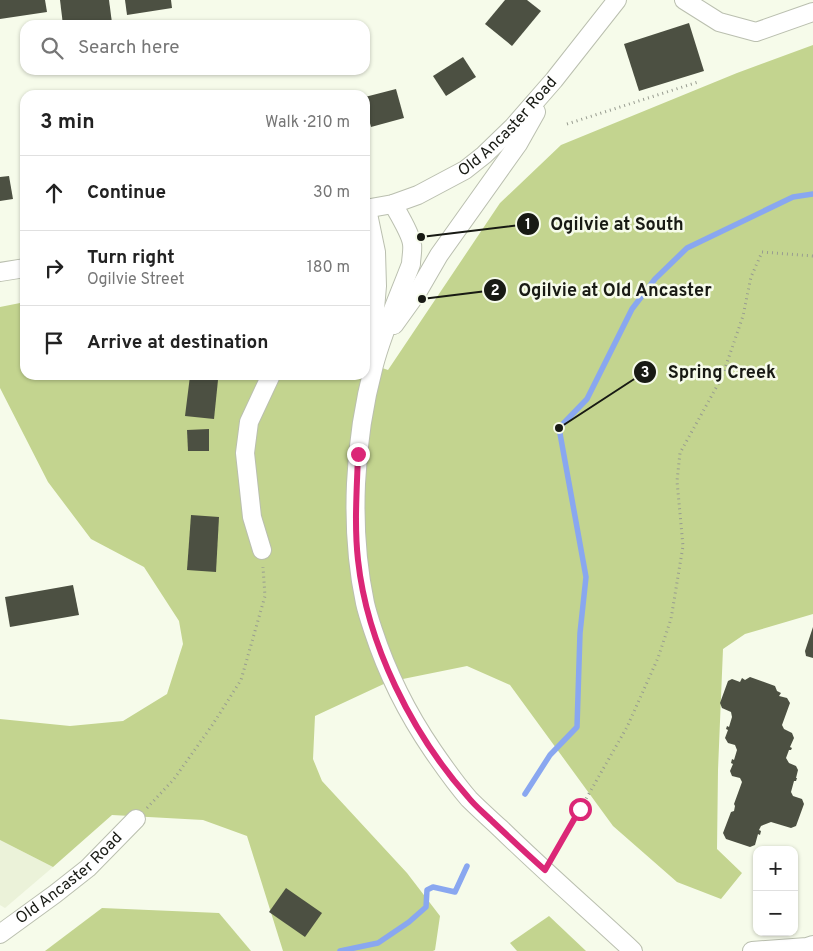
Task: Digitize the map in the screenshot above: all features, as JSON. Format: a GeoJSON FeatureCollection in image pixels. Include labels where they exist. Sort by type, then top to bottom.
{"type":"FeatureCollection","features":[{"type":"Feature","properties":{"kind":"street","name":"Old Ancaster Road"},"geometry":{"type":"LineString","coordinates":[[370,208],[393,204],[418,195],[465,170],[484,155],[513,127],[554,80],[617,0]]}},
{"type":"Feature","properties":{"kind":"street"},"geometry":{"type":"LineString","coordinates":[[684,0],[719,22],[756,32],[813,12]]}},
{"type":"Feature","properties":{"kind":"street"},"geometry":{"type":"LineString","coordinates":[[372,344],[417,293],[438,255],[518,144],[554,80]]}},
{"type":"Feature","properties":{"kind":"street"},"geometry":{"type":"LineString","coordinates":[[372,344],[410,264],[412,251],[412,243],[393,204]]}},
{"type":"Feature","properties":{"kind":"street"},"geometry":{"type":"LineString","coordinates":[[370,226],[376,252],[377,286],[372,344],[373,367],[364,408],[358,454],[355,512],[358,559],[365,605],[389,674],[424,737],[468,798],[633,951]]}},
{"type":"Feature","properties":{"kind":"street"},"geometry":{"type":"LineString","coordinates":[[0,272],[20,269]]}},
{"type":"Feature","properties":{"kind":"street"},"geometry":{"type":"LineString","coordinates":[[262,550],[252,517],[245,453],[249,422],[269,380]]}},
{"type":"Feature","properties":{"kind":"street","name":"Old Ancaster Road"},"geometry":{"type":"LineString","coordinates":[[0,934],[88,868],[136,819]]}},
{"type":"Feature","properties":{"kind":"street"},"geometry":{"type":"LineString","coordinates":[[752,951],[813,945]]}},
{"type":"Feature","properties":{"kind":"path"},"geometry":{"type":"LineString","coordinates":[[567,124],[698,82]]}},
{"type":"Feature","properties":{"kind":"path"},"geometry":{"type":"LineString","coordinates":[[545,870],[627,727],[658,658],[671,618],[683,546],[677,481],[680,453],[722,377],[743,316],[751,277],[762,252],[813,256]]}},
{"type":"Feature","properties":{"kind":"path"},"geometry":{"type":"LineString","coordinates":[[136,819],[174,779],[241,680],[265,596],[262,550]]}},
{"type":"Feature","properties":{"kind":"shaded area"},"geometry":{"type":"Polygon","coordinates":[[[0,840],[53,867],[5,908],[0,905],[0,840]]]}},
{"type":"Feature","properties":{"kind":"green space"},"geometry":{"type":"Polygon","coordinates":[[[813,45],[813,614],[745,634],[723,649],[717,849],[742,873],[721,899],[677,882],[613,826],[510,685],[467,666],[388,682],[315,716],[313,759],[322,781],[407,873],[440,916],[435,950],[433,951],[283,951],[247,836],[203,820],[112,815],[53,867],[0,840],[0,719],[70,726],[123,721],[167,694],[183,644],[179,621],[144,567],[91,539],[48,482],[0,388],[0,307],[20,303],[20,380],[370,380],[370,364],[388,370],[500,203],[561,145],[737,73],[813,45]]]}},
{"type":"Feature","properties":{"kind":"green space"},"geometry":{"type":"Polygon","coordinates":[[[102,908],[219,913],[251,951],[45,951],[102,908]]]}},
{"type":"Feature","properties":{"kind":"green space"},"geometry":{"type":"Polygon","coordinates":[[[549,916],[586,951],[517,951],[510,943],[549,916]]]}},
{"type":"Feature","properties":{"kind":"building"},"geometry":{"type":"Polygon","coordinates":[[[0,0],[45,0],[47,12],[0,19],[0,0]]]}},
{"type":"Feature","properties":{"kind":"building"},"geometry":{"type":"Polygon","coordinates":[[[60,0],[109,0],[112,20],[62,20],[60,0]]]}},
{"type":"Feature","properties":{"kind":"building"},"geometry":{"type":"Polygon","coordinates":[[[125,0],[171,0],[172,8],[127,15],[125,0]]]}},
{"type":"Feature","properties":{"kind":"building"},"geometry":{"type":"Polygon","coordinates":[[[505,0],[527,0],[541,11],[512,46],[485,24],[505,0]]]}},
{"type":"Feature","properties":{"kind":"building"},"geometry":{"type":"Polygon","coordinates":[[[689,23],[704,71],[639,91],[624,44],[689,23]]]}},
{"type":"Feature","properties":{"kind":"building"},"geometry":{"type":"Polygon","coordinates":[[[463,57],[476,77],[446,96],[433,76],[463,57]]]}},
{"type":"Feature","properties":{"kind":"building"},"geometry":{"type":"Polygon","coordinates":[[[396,89],[404,118],[371,127],[370,96],[396,89]]]}},
{"type":"Feature","properties":{"kind":"building"},"geometry":{"type":"Polygon","coordinates":[[[9,176],[13,199],[0,201],[0,177],[9,176]]]}},
{"type":"Feature","properties":{"kind":"building"},"geometry":{"type":"Polygon","coordinates":[[[190,380],[218,380],[214,419],[185,416],[190,380]]]}},
{"type":"Feature","properties":{"kind":"building"},"geometry":{"type":"Polygon","coordinates":[[[209,429],[209,451],[188,451],[187,430],[209,429]]]}},
{"type":"Feature","properties":{"kind":"building"},"geometry":{"type":"Polygon","coordinates":[[[191,515],[219,517],[216,572],[187,570],[191,515]]]}},
{"type":"Feature","properties":{"kind":"building"},"geometry":{"type":"Polygon","coordinates":[[[73,585],[79,615],[10,627],[5,597],[73,585]]]}},
{"type":"Feature","properties":{"kind":"building"},"geometry":{"type":"Polygon","coordinates":[[[813,627],[813,658],[806,656],[805,651],[813,627]]]}},
{"type":"Feature","properties":{"kind":"building"},"geometry":{"type":"Polygon","coordinates":[[[750,677],[775,686],[777,691],[781,693],[779,696],[787,698],[790,703],[782,725],[784,729],[792,733],[794,738],[790,747],[792,748],[789,750],[786,758],[798,770],[791,792],[793,796],[802,799],[804,804],[796,826],[791,828],[771,822],[761,826],[759,830],[761,831],[760,835],[758,834],[755,845],[750,847],[726,839],[723,833],[731,812],[734,811],[734,804],[742,782],[740,778],[732,776],[730,771],[733,764],[731,763],[732,759],[734,760],[737,750],[735,745],[728,743],[725,738],[728,730],[726,729],[727,726],[729,727],[732,717],[731,712],[722,708],[720,703],[728,681],[732,679],[740,682],[742,678],[745,680],[750,677]]]}},
{"type":"Feature","properties":{"kind":"building"},"geometry":{"type":"Polygon","coordinates":[[[286,888],[322,913],[305,937],[269,912],[286,888]]]}},
{"type":"Feature","properties":{"kind":"waterway"},"geometry":{"type":"LineString","coordinates":[[525,794],[550,755],[577,727],[580,633],[586,577],[559,428],[587,399],[632,309],[655,279],[687,248],[793,197],[813,194]]}},
{"type":"Feature","properties":{"kind":"waterway"},"geometry":{"type":"LineString","coordinates":[[340,951],[378,943],[409,922],[426,907],[427,890],[433,887],[455,892],[467,866]]}},
{"type":"Feature","properties":{"kind":"place","name":"Ogilvie at South"},"geometry":{"type":"Point","coordinates":[421,237]}},
{"type":"Feature","properties":{"kind":"place","name":"Ogilvie at Old Ancaster"},"geometry":{"type":"Point","coordinates":[422,299]}},
{"type":"Feature","properties":{"kind":"place","name":"Spring Creek"},"geometry":{"type":"Point","coordinates":[559,428]}},
{"type":"Feature","properties":{"kind":"route"},"geometry":{"type":"LineString","coordinates":[[358,454],[355,512],[358,559],[365,605],[389,674],[424,737],[468,798],[545,870],[580,809]]}}]}
